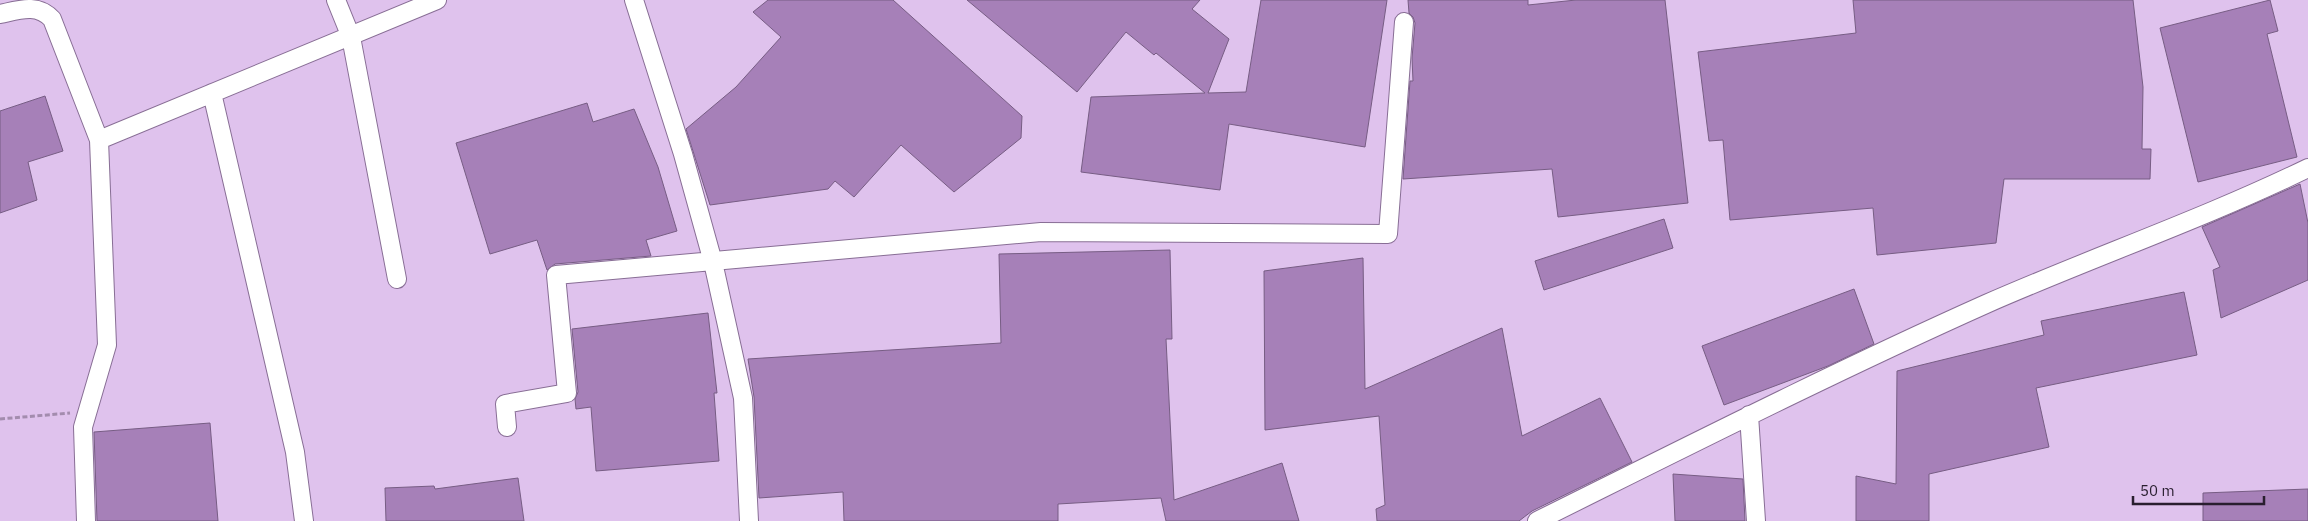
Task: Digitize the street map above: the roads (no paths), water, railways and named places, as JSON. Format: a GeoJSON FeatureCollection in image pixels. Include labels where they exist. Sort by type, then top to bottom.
{"type":"FeatureCollection","features":[{"type":"Feature","properties":{"kind":"street"},"geometry":{"type":"LineString","coordinates":[[336,0],[351,36],[397,279]]}},
{"type":"Feature","properties":{"kind":"street"},"geometry":{"type":"LineString","coordinates":[[99,140],[436,0]]}},
{"type":"Feature","properties":{"kind":"street"},"geometry":{"type":"LineString","coordinates":[[634,0],[713,262],[742,398],[749,521]]}},
{"type":"Feature","properties":{"kind":"street"},"geometry":{"type":"LineString","coordinates":[[0,14],[36,8],[52,19],[99,140],[107,345],[83,427],[86,521]]}},
{"type":"Feature","properties":{"kind":"street"},"geometry":{"type":"LineString","coordinates":[[507,427],[505,404],[567,393],[556,275],[1041,232],[1388,234],[1404,22]]}},
{"type":"Feature","properties":{"kind":"street"},"geometry":{"type":"LineString","coordinates":[[212,93],[295,452],[304,521]]}},
{"type":"Feature","properties":{"kind":"street"},"geometry":{"type":"LineString","coordinates":[[1537,521],[1749,415],[1987,304],[2257,193],[2308,168]]}},
{"type":"Feature","properties":{"kind":"street"},"geometry":{"type":"LineString","coordinates":[[1749,415],[1756,521]]}}]}
